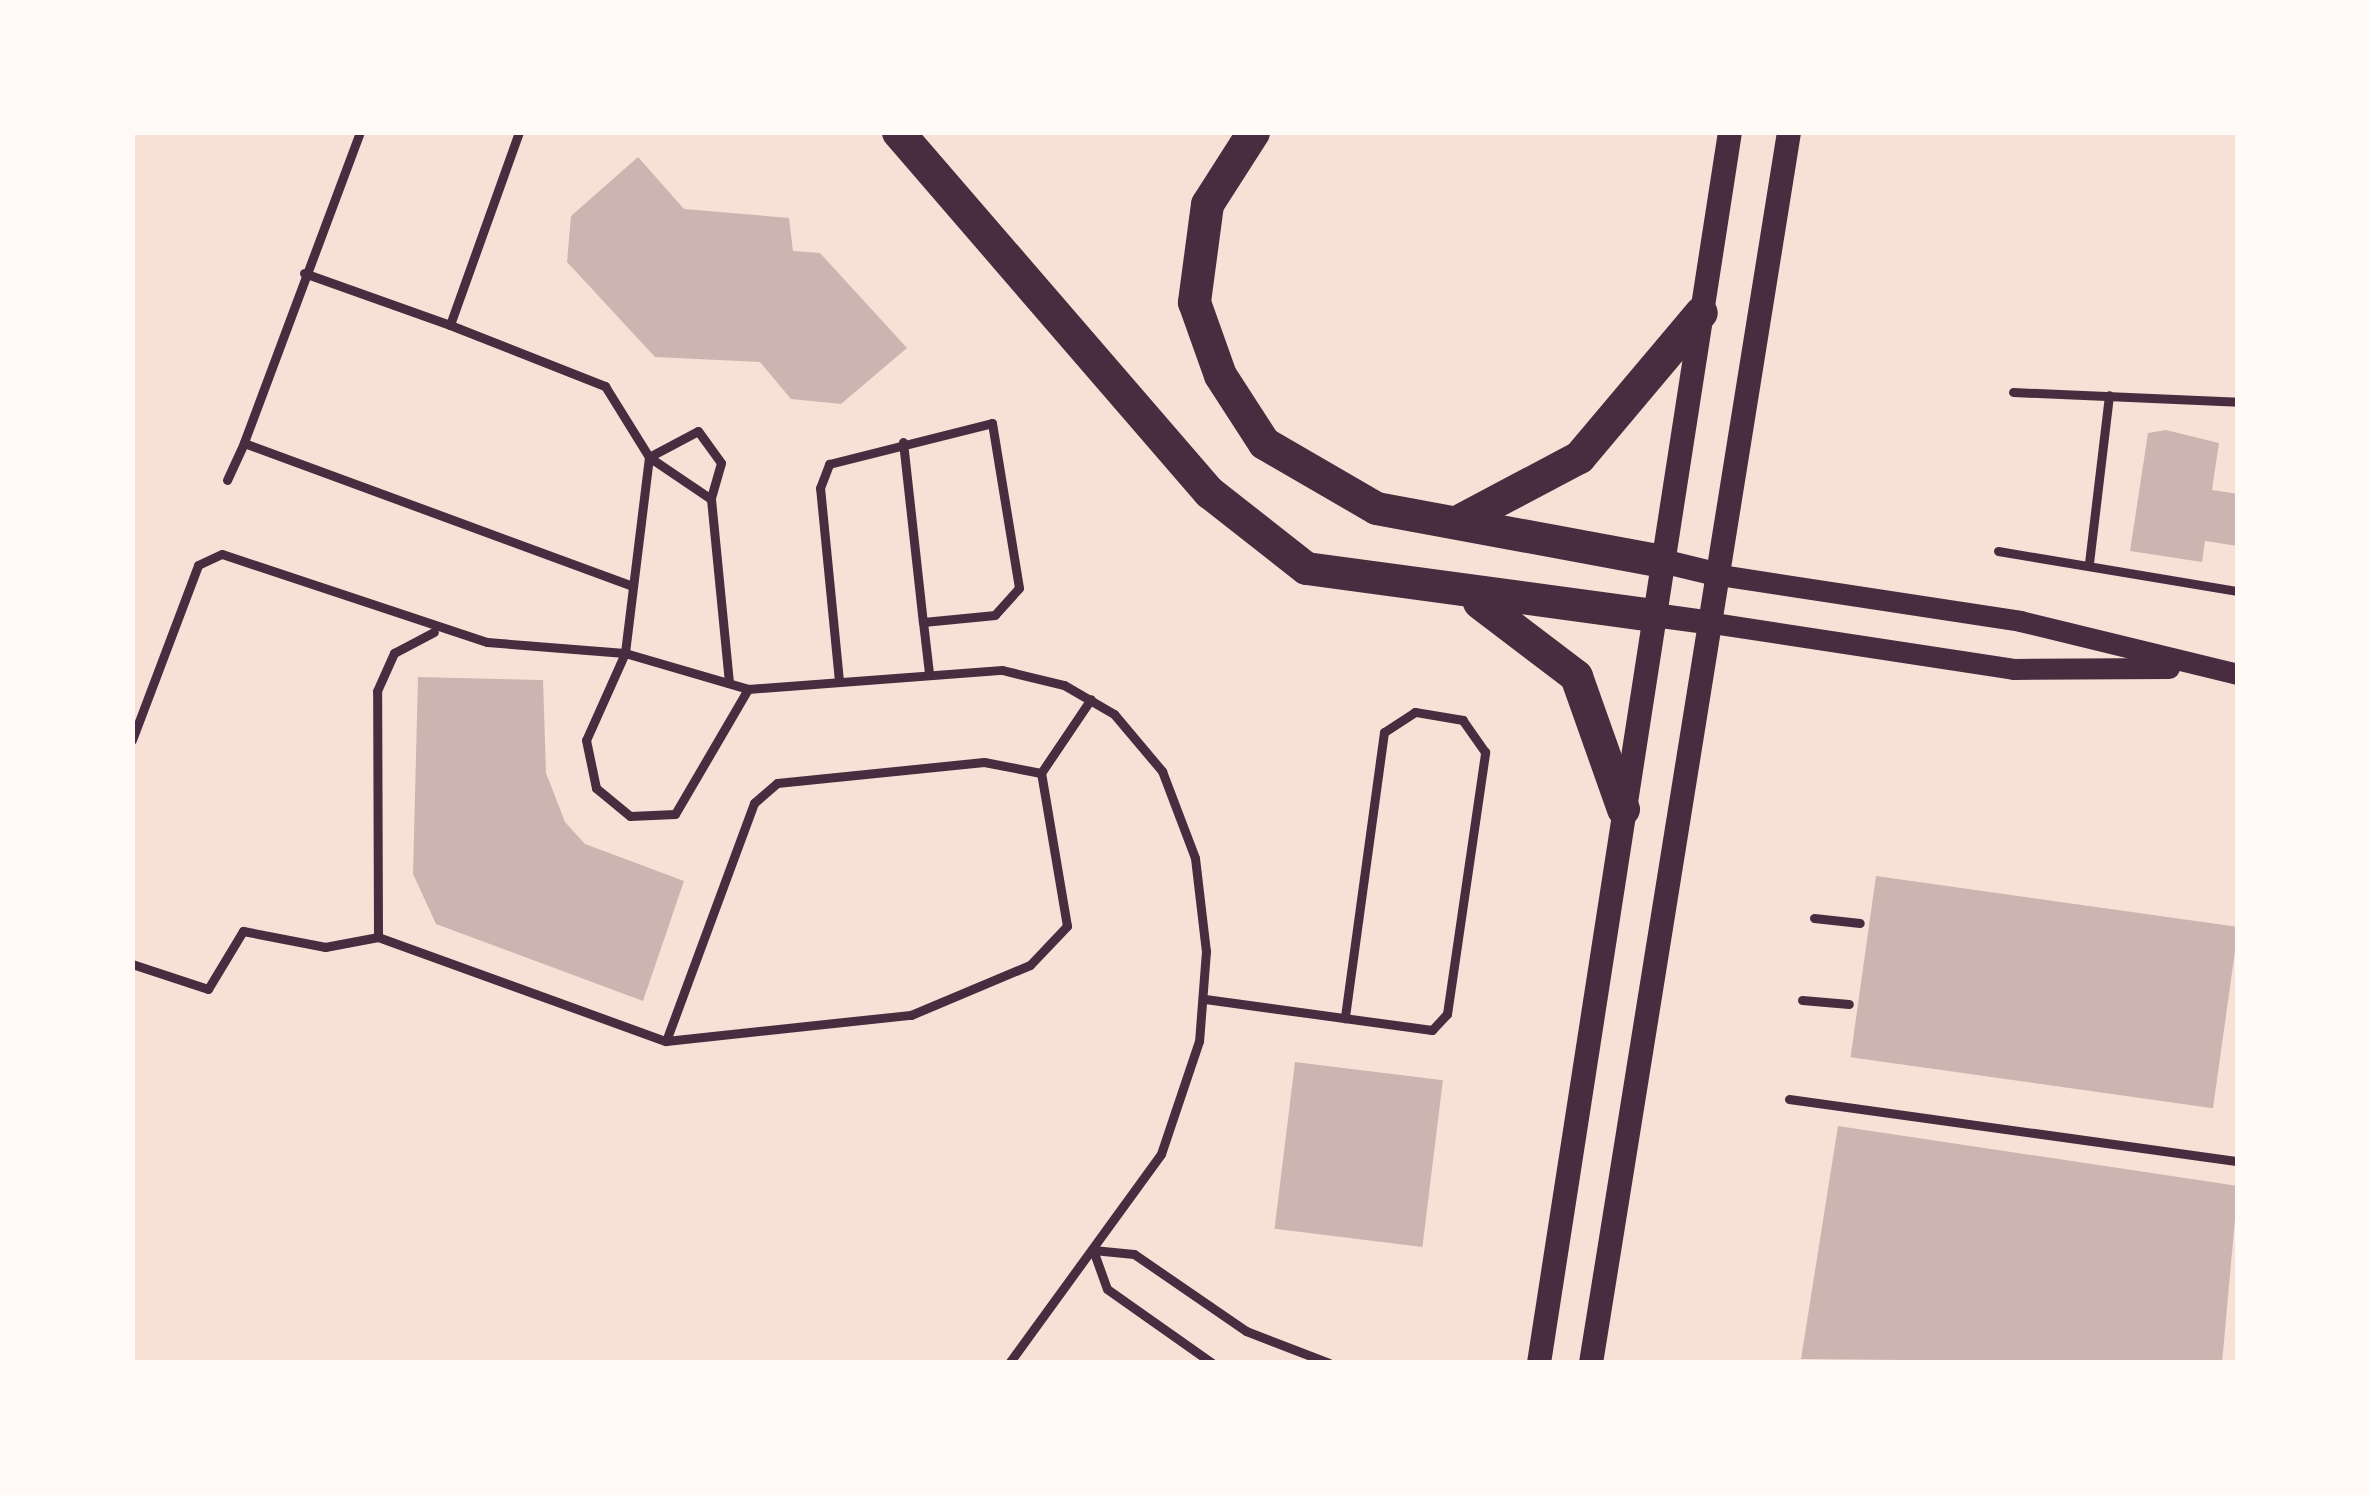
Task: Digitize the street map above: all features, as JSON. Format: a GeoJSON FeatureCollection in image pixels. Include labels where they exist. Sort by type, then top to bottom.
{"type":"FeatureCollection","features":[{"type":"Feature","properties":{"kind":"highway"},"geometry":{"type":"LineString","coordinates":[[898,132],[1248,527],[1306,568],[1472,598],[1654,615]]}},
{"type":"Feature","properties":{"kind":"highway"},"geometry":{"type":"LineString","coordinates":[[1253,132],[1207,204],[1194,302],[1238,410],[1264,443],[1335,489],[1454,522],[1662,561]]}},
{"type":"Feature","properties":{"kind":"highway"},"geometry":{"type":"LineString","coordinates":[[1454,522],[1580,458],[1701,312]]}},
{"type":"Feature","properties":{"kind":"highway"},"geometry":{"type":"LineString","coordinates":[[1472,598],[1576,676],[1623,809]]}},
{"type":"Feature","properties":{"kind":"main road"},"geometry":{"type":"LineString","coordinates":[[1539,1363],[1730,132]]}},
{"type":"Feature","properties":{"kind":"main road"},"geometry":{"type":"LineString","coordinates":[[1591,1363],[1790,132]]}},
{"type":"Feature","properties":{"kind":"main road"},"geometry":{"type":"LineString","coordinates":[[1662,561],[1720,574]]}},
{"type":"Feature","properties":{"kind":"main road"},"geometry":{"type":"LineString","coordinates":[[1654,615],[1712,623]]}},
{"type":"Feature","properties":{"kind":"street"},"geometry":{"type":"LineString","coordinates":[[1720,574],[2020,621],[2238,674]]}},
{"type":"Feature","properties":{"kind":"street"},"geometry":{"type":"LineString","coordinates":[[1712,623],[2014,669],[2200,668]]}},
{"type":"Feature","properties":{"kind":"lane"},"geometry":{"type":"LineString","coordinates":[[227,480],[360,132]]}},
{"type":"Feature","properties":{"kind":"lane"},"geometry":{"type":"LineString","coordinates":[[450,325],[519,132]]}},
{"type":"Feature","properties":{"kind":"lane"},"geometry":{"type":"LineString","coordinates":[[304,273],[605,386],[649,457],[711,499]]}},
{"type":"Feature","properties":{"kind":"lane"},"geometry":{"type":"LineString","coordinates":[[2013,392],[2238,402]]}},
{"type":"Feature","properties":{"kind":"lane"},"geometry":{"type":"LineString","coordinates":[[2089,563],[2109,395]]}},
{"type":"Feature","properties":{"kind":"lane"},"geometry":{"type":"LineString","coordinates":[[839,680],[820,488],[829,464],[992,423],[1019,588],[995,615],[922,622]]}},
{"type":"Feature","properties":{"kind":"lane"},"geometry":{"type":"LineString","coordinates":[[649,457],[698,431],[721,463],[711,499],[729,683]]}},
{"type":"Feature","properties":{"kind":"lane"},"geometry":{"type":"LineString","coordinates":[[903,442],[929,673]]}},
{"type":"Feature","properties":{"kind":"lane"},"geometry":{"type":"LineString","coordinates":[[244,443],[633,586]]}},
{"type":"Feature","properties":{"kind":"lane"},"geometry":{"type":"LineString","coordinates":[[649,457],[626,653],[586,760],[596,788],[630,816],[675,814],[694,795],[748,688]]}},
{"type":"Feature","properties":{"kind":"lane"},"geometry":{"type":"LineString","coordinates":[[1998,550],[2238,591]]}},
{"type":"Feature","properties":{"kind":"lane"},"geometry":{"type":"LineString","coordinates":[[132,740],[209,556],[434,632],[626,653],[748,688],[1002,670],[1091,698],[1148,749],[1180,811],[1202,904],[1205,999],[1178,1119],[1093,1250],[1009,1363]]}},
{"type":"Feature","properties":{"kind":"lane"},"geometry":{"type":"LineString","coordinates":[[378,937],[377,691],[394,653],[434,632]]}},
{"type":"Feature","properties":{"kind":"lane"},"geometry":{"type":"LineString","coordinates":[[132,964],[208,988],[243,931],[325,947],[378,937],[666,1041],[911,1015],[1030,965],[1067,926],[1041,773],[1091,698]]}},
{"type":"Feature","properties":{"kind":"lane"},"geometry":{"type":"LineString","coordinates":[[1205,999],[1432,1030],[1447,1014],[1485,752],[1463,720],[1415,712],[1384,732],[1345,1018]]}},
{"type":"Feature","properties":{"kind":"lane"},"geometry":{"type":"LineString","coordinates":[[666,1041],[754,802],[777,783],[984,762],[1041,773]]}},
{"type":"Feature","properties":{"kind":"lane"},"geometry":{"type":"LineString","coordinates":[[1814,918],[1860,923]]}},
{"type":"Feature","properties":{"kind":"lane"},"geometry":{"type":"LineString","coordinates":[[1802,1000],[1849,1004]]}},
{"type":"Feature","properties":{"kind":"lane"},"geometry":{"type":"LineString","coordinates":[[1789,1099],[2238,1161]]}},
{"type":"Feature","properties":{"kind":"lane"},"geometry":{"type":"LineString","coordinates":[[1093,1250],[1107,1289],[1212,1363]]}},
{"type":"Feature","properties":{"kind":"lane"},"geometry":{"type":"LineString","coordinates":[[1093,1250],[1134,1254],[1211,1311],[1329,1363]]}},
{"type":"Feature","properties":{"kind":"building"},"geometry":{"type":"Polygon","coordinates":[[[638,157],[684,209],[789,218],[793,251],[820,253],[907,348],[841,404],[791,399],[760,362],[655,357],[567,262],[571,216],[638,157]]]}},
{"type":"Feature","properties":{"kind":"building"},"geometry":{"type":"Polygon","coordinates":[[[2166,430],[2219,443],[2212,490],[2238,494],[2238,546],[2205,541],[2202,562],[2130,551],[2148,433],[2166,430]]]}},
{"type":"Feature","properties":{"kind":"building"},"geometry":{"type":"Polygon","coordinates":[[[418,677],[543,680],[546,773],[565,822],[585,844],[684,881],[643,1001],[436,924],[413,874],[418,677]]]}},
{"type":"Feature","properties":{"kind":"building"},"geometry":{"type":"Polygon","coordinates":[[[1876,876],[2238,927],[2213,1108],[1851,1057],[1876,876]]]}},
{"type":"Feature","properties":{"kind":"building"},"geometry":{"type":"Polygon","coordinates":[[[1295,1062],[1443,1080],[1422,1247],[1275,1229],[1295,1062]]]}},
{"type":"Feature","properties":{"kind":"building"},"geometry":{"type":"Polygon","coordinates":[[[1838,1126],[2238,1186],[2222,1363],[1801,1359],[1838,1126]]]}}]}
